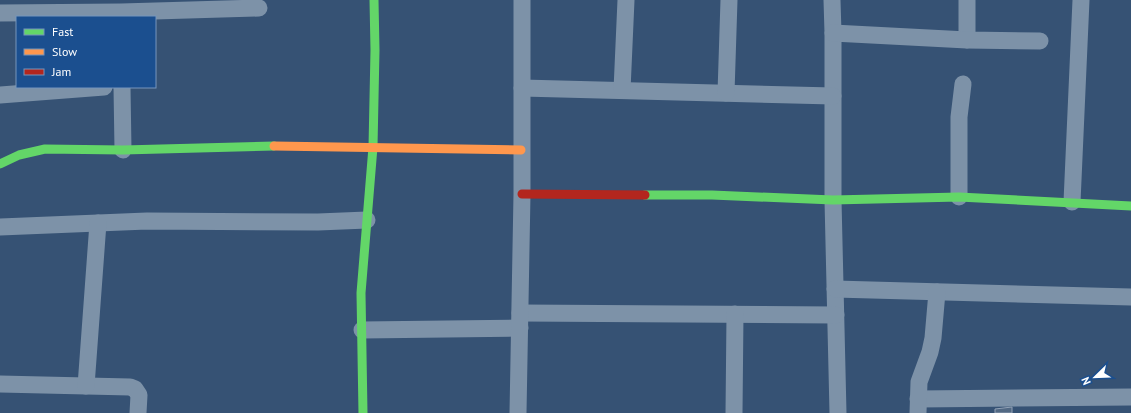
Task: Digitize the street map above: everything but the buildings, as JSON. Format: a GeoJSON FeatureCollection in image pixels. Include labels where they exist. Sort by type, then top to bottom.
{"type":"FeatureCollection","features":[{"type":"Feature","properties":{"kind":"street"},"geometry":{"type":"LineString","coordinates":[[363,413],[362,293],[373,147],[375,50],[374,0]]}},
{"type":"Feature","properties":{"kind":"street"},"geometry":{"type":"LineString","coordinates":[[518,413],[522,194],[522,0]]}},
{"type":"Feature","properties":{"kind":"street"},"geometry":{"type":"LineString","coordinates":[[622,90],[626,0]]}},
{"type":"Feature","properties":{"kind":"street"},"geometry":{"type":"LineString","coordinates":[[726,93],[729,0]]}},
{"type":"Feature","properties":{"kind":"street"},"geometry":{"type":"LineString","coordinates":[[832,0],[833,200],[838,413]]}},
{"type":"Feature","properties":{"kind":"street"},"geometry":{"type":"LineString","coordinates":[[967,0],[967,40]]}},
{"type":"Feature","properties":{"kind":"street"},"geometry":{"type":"LineString","coordinates":[[1072,202],[1080,0]]}},
{"type":"Feature","properties":{"kind":"street"},"geometry":{"type":"LineString","coordinates":[[0,13],[121,15],[259,8]]}},
{"type":"Feature","properties":{"kind":"street"},"geometry":{"type":"LineString","coordinates":[[833,33],[967,40],[1040,41]]}},
{"type":"Feature","properties":{"kind":"street"},"geometry":{"type":"LineString","coordinates":[[959,197],[959,117],[963,84]]}},
{"type":"Feature","properties":{"kind":"street"},"geometry":{"type":"LineString","coordinates":[[0,95],[91,88]]}},
{"type":"Feature","properties":{"kind":"street"},"geometry":{"type":"LineString","coordinates":[[122,88],[123,150]]}},
{"type":"Feature","properties":{"kind":"street"},"geometry":{"type":"LineString","coordinates":[[522,88],[833,96]]}},
{"type":"Feature","properties":{"kind":"street"},"geometry":{"type":"LineString","coordinates":[[0,164],[18,155],[45,149],[123,150],[252,146],[522,150]]}},
{"type":"Feature","properties":{"kind":"street"},"geometry":{"type":"LineString","coordinates":[[522,194],[712,195],[833,200],[959,197],[1131,206]]}},
{"type":"Feature","properties":{"kind":"street"},"geometry":{"type":"LineString","coordinates":[[0,226],[147,221],[318,222],[367,220]]}},
{"type":"Feature","properties":{"kind":"street"},"geometry":{"type":"LineString","coordinates":[[86,386],[98,223]]}},
{"type":"Feature","properties":{"kind":"street"},"geometry":{"type":"LineString","coordinates":[[835,289],[1131,297]]}},
{"type":"Feature","properties":{"kind":"street"},"geometry":{"type":"LineString","coordinates":[[937,292],[933,338],[930,352],[919,382],[918,406],[1131,397]]}},
{"type":"Feature","properties":{"kind":"street"},"geometry":{"type":"LineString","coordinates":[[362,330],[520,320],[734,314],[836,315]]}},
{"type":"Feature","properties":{"kind":"street"},"geometry":{"type":"LineString","coordinates":[[734,314],[734,413]]}},
{"type":"Feature","properties":{"kind":"street"},"geometry":{"type":"LineString","coordinates":[[0,384],[130,387],[135,389],[139,395],[138,413]]}},
{"type":"Feature","properties":{"kind":"traffic: fast"},"geometry":{"type":"LineString","coordinates":[[363,413],[361,293],[373,147],[375,50],[374,0]]}},
{"type":"Feature","properties":{"kind":"traffic: fast"},"geometry":{"type":"LineString","coordinates":[[0,164],[19,155],[45,149],[123,150],[274,146]]}},
{"type":"Feature","properties":{"kind":"traffic: fast"},"geometry":{"type":"LineString","coordinates":[[645,195],[712,195],[833,200],[959,197],[1131,206]]}},
{"type":"Feature","properties":{"kind":"traffic: slow"},"geometry":{"type":"LineString","coordinates":[[274,146],[521,150]]}},
{"type":"Feature","properties":{"kind":"traffic: jam"},"geometry":{"type":"LineString","coordinates":[[522,194],[645,195]]}}]}
